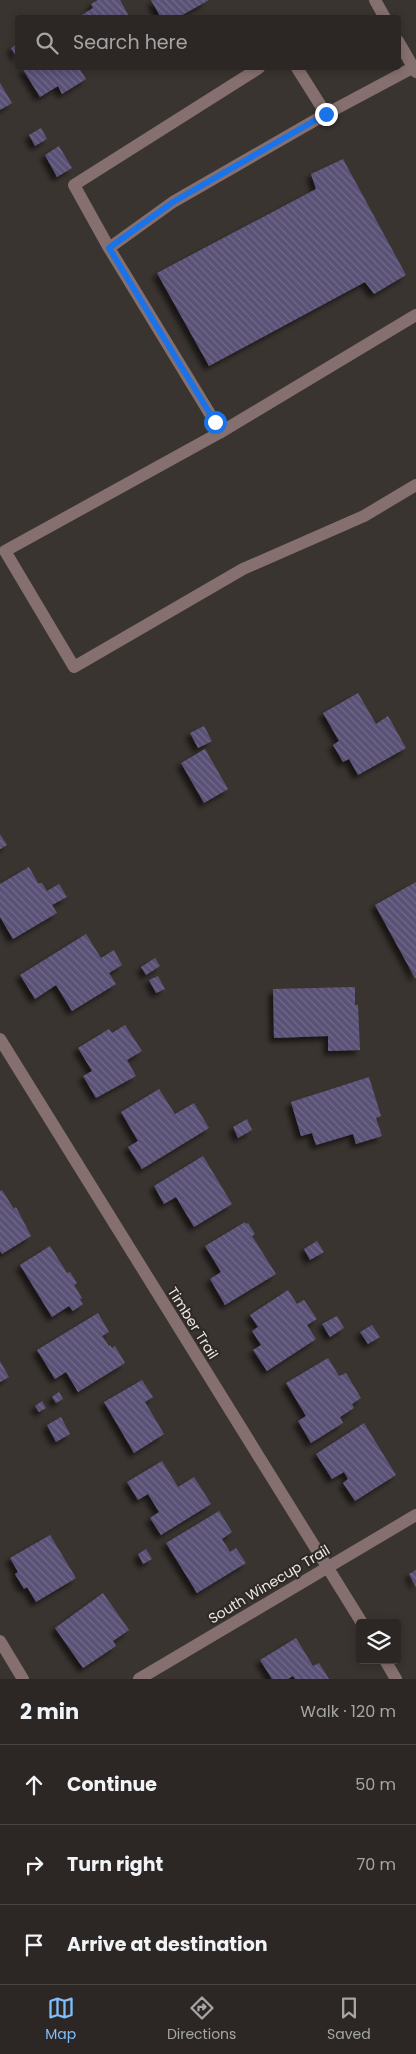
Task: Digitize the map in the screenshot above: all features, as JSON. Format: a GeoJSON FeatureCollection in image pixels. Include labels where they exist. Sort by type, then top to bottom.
{"type":"FeatureCollection","features":[{"type":"Feature","properties":{"kind":"street"},"geometry":{"type":"LineString","coordinates":[[375,0],[383,15]]}},
{"type":"Feature","properties":{"kind":"street"},"geometry":{"type":"LineString","coordinates":[[109,248],[173,202],[326,114],[415,69],[401,46]]}},
{"type":"Feature","properties":{"kind":"street"},"geometry":{"type":"LineString","coordinates":[[220,432],[109,248],[74,185],[256,70]]}},
{"type":"Feature","properties":{"kind":"street"},"geometry":{"type":"LineString","coordinates":[[298,70],[326,114]]}},
{"type":"Feature","properties":{"kind":"street"},"geometry":{"type":"LineString","coordinates":[[416,315],[220,432],[5,551],[74,667],[243,569],[364,516],[416,485]]}},
{"type":"Feature","properties":{"kind":"street","name":"Timber Trail"},"geometry":{"type":"LineString","coordinates":[[0,1039],[360,1619]]}},
{"type":"Feature","properties":{"kind":"street","name":"South Winecup Trail"},"geometry":{"type":"LineString","coordinates":[[139,1679],[416,1515]]}},
{"type":"Feature","properties":{"kind":"street"},"geometry":{"type":"LineString","coordinates":[[0,1641],[24,1679]]}},
{"type":"Feature","properties":{"kind":"street"},"geometry":{"type":"LineString","coordinates":[[387,1664],[396,1679]]}},
{"type":"Feature","properties":{"kind":"building"},"geometry":{"type":"Polygon","coordinates":[[[98,0],[120,0],[128,15],[82,15],[93,8],[91,4],[98,0]]]}},
{"type":"Feature","properties":{"kind":"building"},"geometry":{"type":"Polygon","coordinates":[[[151,0],[209,0],[182,15],[159,15],[151,0]]]}},
{"type":"Feature","properties":{"kind":"building"},"geometry":{"type":"Polygon","coordinates":[[[15,45],[15,54],[11,48],[15,45]]]}},
{"type":"Feature","properties":{"kind":"building"},"geometry":{"type":"Polygon","coordinates":[[[23,70],[80,70],[86,79],[62,94],[58,86],[40,97],[23,70]]]}},
{"type":"Feature","properties":{"kind":"building"},"geometry":{"type":"Polygon","coordinates":[[[0,83],[12,103],[0,110],[0,83]]]}},
{"type":"Feature","properties":{"kind":"building"},"geometry":{"type":"Polygon","coordinates":[[[41,128],[47,139],[35,146],[29,135],[41,128]]]}},
{"type":"Feature","properties":{"kind":"building"},"geometry":{"type":"Polygon","coordinates":[[[59,146],[72,168],[57,177],[45,155],[59,146]]]}},
{"type":"Feature","properties":{"kind":"building"},"geometry":{"type":"Polygon","coordinates":[[[343,159],[406,275],[374,294],[365,282],[209,366],[157,273],[316,189],[311,174],[343,159]]]}},
{"type":"Feature","properties":{"kind":"building"},"geometry":{"type":"Polygon","coordinates":[[[358,693],[376,724],[388,716],[406,748],[358,775],[349,759],[343,762],[333,745],[339,741],[323,713],[358,693]]]}},
{"type":"Feature","properties":{"kind":"building"},"geometry":{"type":"Polygon","coordinates":[[[204,726],[212,741],[198,748],[190,733],[204,726]]]}},
{"type":"Feature","properties":{"kind":"building"},"geometry":{"type":"Polygon","coordinates":[[[205,749],[228,789],[204,803],[181,763],[205,749]]]}},
{"type":"Feature","properties":{"kind":"building"},"geometry":{"type":"Polygon","coordinates":[[[0,834],[7,845],[0,849],[0,834]]]}},
{"type":"Feature","properties":{"kind":"building"},"geometry":{"type":"Polygon","coordinates":[[[29,867],[38,883],[42,883],[47,891],[59,884],[67,897],[52,905],[57,913],[13,939],[0,917],[0,884],[29,867]]]}},
{"type":"Feature","properties":{"kind":"building"},"geometry":{"type":"Polygon","coordinates":[[[416,882],[416,978],[415,978],[375,905],[416,882]]]}},
{"type":"Feature","properties":{"kind":"building"},"geometry":{"type":"Polygon","coordinates":[[[86,934],[101,958],[114,950],[122,965],[109,973],[116,984],[72,1011],[56,985],[35,999],[20,975],[86,934]]]}},
{"type":"Feature","properties":{"kind":"building"},"geometry":{"type":"Polygon","coordinates":[[[155,958],[160,966],[146,975],[141,967],[155,958]]]}},
{"type":"Feature","properties":{"kind":"building"},"geometry":{"type":"Polygon","coordinates":[[[158,976],[165,989],[156,993],[149,980],[158,976]]]}},
{"type":"Feature","properties":{"kind":"building"},"geometry":{"type":"Polygon","coordinates":[[[355,987],[355,1005],[358,1005],[360,1050],[328,1051],[328,1036],[274,1038],[273,989],[355,987]]]}},
{"type":"Feature","properties":{"kind":"building"},"geometry":{"type":"Polygon","coordinates":[[[125,1025],[142,1051],[127,1060],[136,1076],[96,1098],[83,1076],[92,1071],[78,1048],[109,1029],[112,1033],[125,1025]]]}},
{"type":"Feature","properties":{"kind":"building"},"geometry":{"type":"Polygon","coordinates":[[[369,1077],[381,1116],[376,1118],[382,1136],[356,1144],[353,1134],[316,1145],[312,1133],[301,1136],[291,1102],[369,1077]]]}},
{"type":"Feature","properties":{"kind":"building"},"geometry":{"type":"Polygon","coordinates":[[[159,1089],[175,1114],[194,1103],[209,1128],[142,1169],[128,1147],[138,1141],[121,1112],[159,1089]]]}},
{"type":"Feature","properties":{"kind":"building"},"geometry":{"type":"Polygon","coordinates":[[[247,1119],[252,1130],[238,1138],[233,1127],[247,1119]]]}},
{"type":"Feature","properties":{"kind":"building"},"geometry":{"type":"Polygon","coordinates":[[[203,1156],[232,1204],[194,1227],[176,1197],[164,1204],[154,1186],[203,1156]]]}},
{"type":"Feature","properties":{"kind":"building"},"geometry":{"type":"Polygon","coordinates":[[[2,1190],[14,1209],[16,1207],[31,1236],[2,1254],[0,1251],[0,1191],[2,1190]]]}},
{"type":"Feature","properties":{"kind":"building"},"geometry":{"type":"Polygon","coordinates":[[[245,1222],[246,1224],[248,1223],[255,1234],[252,1236],[276,1274],[225,1305],[210,1279],[221,1272],[205,1246],[245,1222]]]}},
{"type":"Feature","properties":{"kind":"building"},"geometry":{"type":"Polygon","coordinates":[[[317,1241],[324,1252],[310,1260],[304,1249],[317,1241]]]}},
{"type":"Feature","properties":{"kind":"building"},"geometry":{"type":"Polygon","coordinates":[[[50,1246],[67,1273],[70,1272],[77,1283],[74,1285],[82,1298],[80,1299],[83,1304],[73,1311],[69,1306],[52,1317],[20,1265],[50,1246]]]}},
{"type":"Feature","properties":{"kind":"building"},"geometry":{"type":"Polygon","coordinates":[[[288,1290],[297,1304],[304,1300],[317,1319],[307,1325],[316,1339],[267,1371],[253,1350],[261,1345],[252,1331],[258,1327],[250,1315],[288,1290]]]}},
{"type":"Feature","properties":{"kind":"building"},"geometry":{"type":"Polygon","coordinates":[[[98,1313],[109,1332],[102,1336],[109,1346],[112,1348],[115,1346],[125,1363],[78,1392],[66,1372],[55,1379],[37,1350],[98,1313]]]}},
{"type":"Feature","properties":{"kind":"building"},"geometry":{"type":"Polygon","coordinates":[[[337,1316],[344,1328],[330,1337],[322,1324],[337,1316]]]}},
{"type":"Feature","properties":{"kind":"building"},"geometry":{"type":"Polygon","coordinates":[[[372,1325],[380,1337],[368,1344],[360,1332],[372,1325]]]}},
{"type":"Feature","properties":{"kind":"building"},"geometry":{"type":"Polygon","coordinates":[[[328,1358],[339,1376],[346,1373],[361,1398],[352,1404],[354,1408],[340,1417],[343,1423],[311,1443],[298,1421],[306,1416],[286,1383],[328,1358]]]}},
{"type":"Feature","properties":{"kind":"building"},"geometry":{"type":"Polygon","coordinates":[[[0,1361],[9,1377],[0,1382],[0,1361]]]}},
{"type":"Feature","properties":{"kind":"building"},"geometry":{"type":"Polygon","coordinates":[[[142,1380],[153,1397],[145,1402],[164,1434],[134,1453],[104,1402],[142,1380]]]}},
{"type":"Feature","properties":{"kind":"building"},"geometry":{"type":"Polygon","coordinates":[[[59,1392],[63,1399],[56,1403],[52,1397],[59,1392]]]}},
{"type":"Feature","properties":{"kind":"building"},"geometry":{"type":"Polygon","coordinates":[[[42,1401],[46,1408],[39,1412],[35,1406],[42,1401]]]}},
{"type":"Feature","properties":{"kind":"building"},"geometry":{"type":"Polygon","coordinates":[[[61,1417],[70,1434],[56,1442],[47,1425],[61,1417]]]}},
{"type":"Feature","properties":{"kind":"building"},"geometry":{"type":"Polygon","coordinates":[[[364,1423],[396,1475],[355,1501],[343,1483],[348,1479],[344,1472],[332,1479],[316,1454],[364,1423]]]}},
{"type":"Feature","properties":{"kind":"building"},"geometry":{"type":"Polygon","coordinates":[[[162,1461],[178,1487],[194,1477],[211,1504],[161,1535],[150,1518],[159,1512],[148,1494],[138,1500],[127,1482],[162,1461]]]}},
{"type":"Feature","properties":{"kind":"building"},"geometry":{"type":"Polygon","coordinates":[[[219,1511],[232,1532],[222,1539],[230,1552],[236,1548],[246,1563],[197,1593],[166,1543],[219,1511]]]}},
{"type":"Feature","properties":{"kind":"building"},"geometry":{"type":"Polygon","coordinates":[[[50,1535],[76,1578],[36,1602],[27,1587],[24,1589],[15,1574],[18,1572],[10,1558],[50,1535]]]}},
{"type":"Feature","properties":{"kind":"building"},"geometry":{"type":"Polygon","coordinates":[[[146,1549],[152,1559],[143,1564],[138,1554],[146,1549]]]}},
{"type":"Feature","properties":{"kind":"building"},"geometry":{"type":"Polygon","coordinates":[[[416,1570],[416,1587],[409,1574],[416,1570]]]}},
{"type":"Feature","properties":{"kind":"building"},"geometry":{"type":"Polygon","coordinates":[[[103,1593],[129,1630],[113,1641],[116,1646],[83,1668],[55,1628],[103,1593]]]}},
{"type":"Feature","properties":{"kind":"building"},"geometry":{"type":"Polygon","coordinates":[[[296,1638],[313,1666],[319,1663],[329,1679],[295,1679],[293,1676],[288,1679],[272,1679],[260,1660],[296,1638]]]}},
{"type":"Feature","properties":{"kind":"route"},"geometry":{"type":"LineString","coordinates":[[215,422],[109,248],[173,202],[326,114]]}}]}
